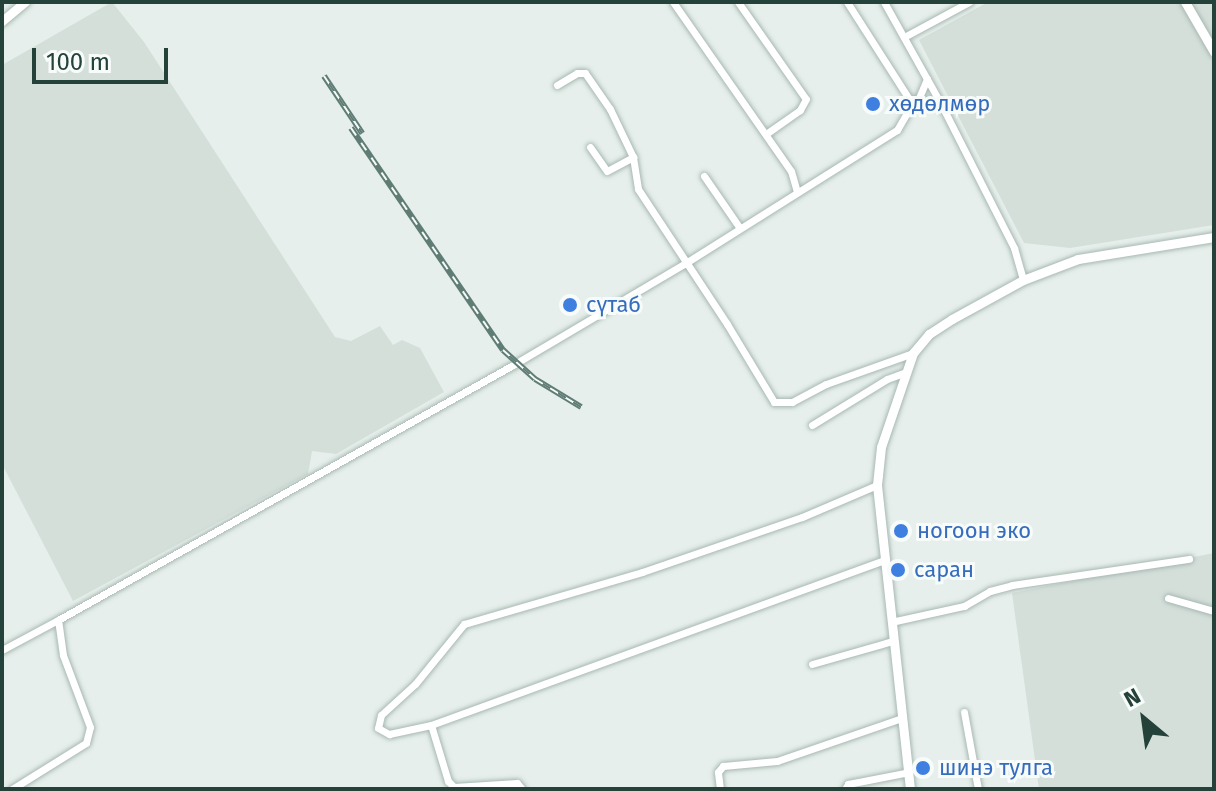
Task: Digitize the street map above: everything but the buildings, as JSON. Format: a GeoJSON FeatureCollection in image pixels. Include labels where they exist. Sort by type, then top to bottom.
{"type":"FeatureCollection","features":[{"type":"Feature","properties":{"kind":"street"},"geometry":{"type":"LineString","coordinates":[[2,21],[25,2]]}},
{"type":"Feature","properties":{"kind":"street"},"geometry":{"type":"LineString","coordinates":[[673,2],[791,171],[797,192]]}},
{"type":"Feature","properties":{"kind":"street"},"geometry":{"type":"LineString","coordinates":[[738,2],[806,99],[800,110],[766,134]]}},
{"type":"Feature","properties":{"kind":"street"},"geometry":{"type":"LineString","coordinates":[[847,2],[914,100]]}},
{"type":"Feature","properties":{"kind":"street"},"geometry":{"type":"LineString","coordinates":[[884,2],[940,102],[1014,248],[1023,280]]}},
{"type":"Feature","properties":{"kind":"street"},"geometry":{"type":"LineString","coordinates":[[904,37],[969,2]]}},
{"type":"Feature","properties":{"kind":"street"},"geometry":{"type":"LineString","coordinates":[[1185,2],[1214,52]]}},
{"type":"Feature","properties":{"kind":"street"},"geometry":{"type":"LineString","coordinates":[[557,85],[577,73],[585,73],[610,109],[633,157],[638,189],[778,404],[913,353]]}},
{"type":"Feature","properties":{"kind":"street"},"geometry":{"type":"LineString","coordinates":[[2,650],[351,459],[684,264],[892,134],[904,120],[927,79]]}},
{"type":"Feature","properties":{"kind":"street"},"geometry":{"type":"LineString","coordinates":[[914,100],[940,102]]}},
{"type":"Feature","properties":{"kind":"street"},"geometry":{"type":"LineString","coordinates":[[590,147],[607,171],[633,157]]}},
{"type":"Feature","properties":{"kind":"street"},"geometry":{"type":"LineString","coordinates":[[704,176],[739,227]]}},
{"type":"Feature","properties":{"kind":"street"},"geometry":{"type":"LineString","coordinates":[[910,789],[877,485],[881,447],[913,353],[929,334],[1023,280],[1078,259],[1214,237]]}},
{"type":"Feature","properties":{"kind":"street"},"geometry":{"type":"LineString","coordinates":[[812,425],[887,379],[906,372]]}},
{"type":"Feature","properties":{"kind":"street"},"geometry":{"type":"LineString","coordinates":[[877,485],[802,517],[642,572],[464,624],[415,684],[381,715],[378,728],[389,734],[431,725],[885,560]]}},
{"type":"Feature","properties":{"kind":"street"},"geometry":{"type":"LineString","coordinates":[[891,622],[964,606],[990,591],[1012,585],[1189,559]]}},
{"type":"Feature","properties":{"kind":"street"},"geometry":{"type":"LineString","coordinates":[[1168,598],[1214,611]]}},
{"type":"Feature","properties":{"kind":"street"},"geometry":{"type":"LineString","coordinates":[[12,789],[86,743],[90,727],[63,655],[58,620]]}},
{"type":"Feature","properties":{"kind":"street"},"geometry":{"type":"LineString","coordinates":[[812,664],[893,641]]}},
{"type":"Feature","properties":{"kind":"street"},"geometry":{"type":"LineString","coordinates":[[964,712],[978,789]]}},
{"type":"Feature","properties":{"kind":"street"},"geometry":{"type":"LineString","coordinates":[[720,789],[718,772],[723,766],[777,761],[902,718]]}},
{"type":"Feature","properties":{"kind":"street"},"geometry":{"type":"LineString","coordinates":[[431,725],[448,781],[454,787],[517,783],[522,789]]}},
{"type":"Feature","properties":{"kind":"street"},"geometry":{"type":"LineString","coordinates":[[845,789],[848,784],[909,772]]}},
{"type":"Feature","properties":{"kind":"shaded area"},"geometry":{"type":"Polygon","coordinates":[[[112,2],[144,42],[335,337],[351,341],[380,326],[393,345],[402,340],[420,348],[444,392],[336,454],[312,451],[308,474],[73,601],[2,464],[2,65],[112,2]]]}},
{"type":"Feature","properties":{"kind":"shaded area"},"geometry":{"type":"Polygon","coordinates":[[[988,2],[1214,2],[1214,225],[1070,248],[1024,243],[919,40],[988,2]]]}},
{"type":"Feature","properties":{"kind":"shaded area"},"geometry":{"type":"Polygon","coordinates":[[[1214,553],[1214,789],[1039,789],[1012,593],[1214,553]]]}},
{"type":"Feature","properties":{"kind":"railway"},"geometry":{"type":"LineString","coordinates":[[324,76],[362,133]]}},
{"type":"Feature","properties":{"kind":"railway"},"geometry":{"type":"LineString","coordinates":[[351,128],[503,350],[535,379],[581,407]]}},
{"type":"Feature","properties":{"kind":"place","name":"хөдөлмөр"},"geometry":{"type":"Point","coordinates":[873,104]}},
{"type":"Feature","properties":{"kind":"place","name":"сүтаб"},"geometry":{"type":"Point","coordinates":[570,305]}},
{"type":"Feature","properties":{"kind":"place","name":"ногоон эко"},"geometry":{"type":"Point","coordinates":[901,531]}},
{"type":"Feature","properties":{"kind":"place","name":"саран"},"geometry":{"type":"Point","coordinates":[898,570]}},
{"type":"Feature","properties":{"kind":"place","name":"шинэ тулга"},"geometry":{"type":"Point","coordinates":[923,768]}}]}
